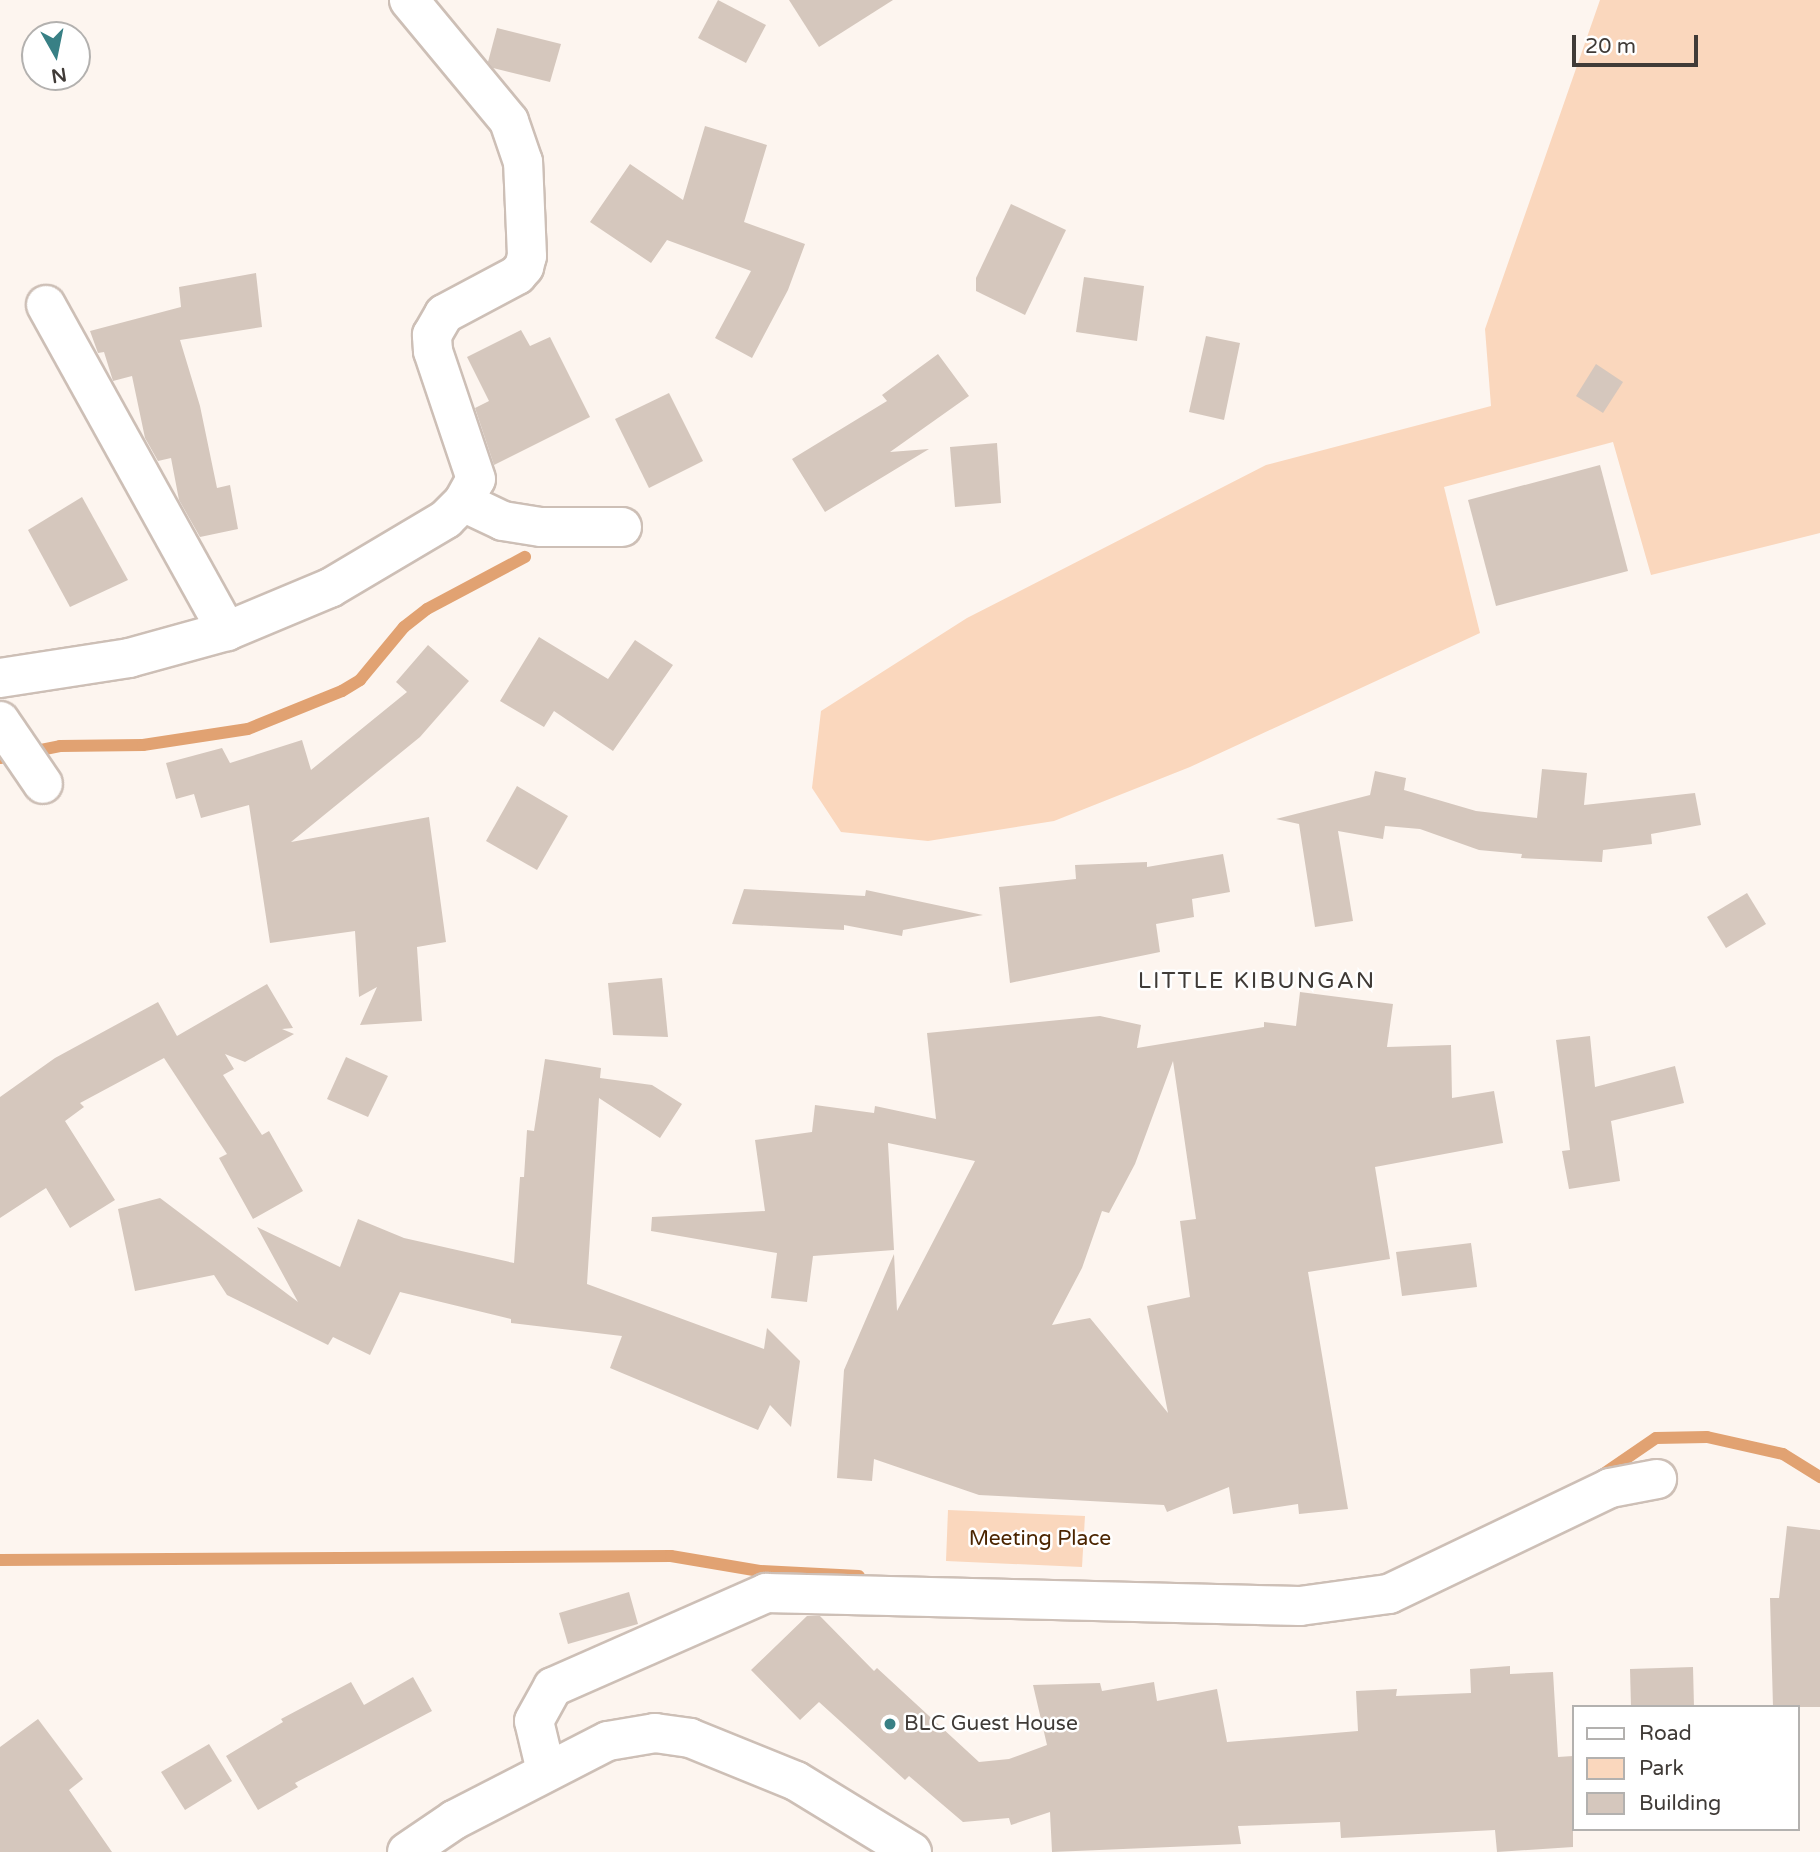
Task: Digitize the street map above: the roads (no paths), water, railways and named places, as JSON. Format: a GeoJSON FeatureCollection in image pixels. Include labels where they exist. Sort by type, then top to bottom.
{"type":"FeatureCollection","features":[{"type":"Feature","properties":{"kind":"street"},"geometry":{"type":"LineString","coordinates":[[0,678],[129,658],[226,631],[330,588],[446,519],[463,502],[476,480],[432,335],[444,314],[524,267],[527,256],[523,162],[509,121],[408,0]]}},
{"type":"Feature","properties":{"kind":"street"},"geometry":{"type":"LineString","coordinates":[[47,305],[226,631]]}},
{"type":"Feature","properties":{"kind":"street"},"geometry":{"type":"LineString","coordinates":[[463,502],[503,521],[528,525],[622,527]]}},
{"type":"Feature","properties":{"kind":"street"},"geometry":{"type":"LineString","coordinates":[[0,721],[43,784]]}},
{"type":"Feature","properties":{"kind":"street"},"geometry":{"type":"LineString","coordinates":[[545,1771],[534,1721],[553,1687],[766,1593],[1300,1606],[1389,1594],[1610,1488],[1657,1479]]}},
{"type":"Feature","properties":{"kind":"street"},"geometry":{"type":"LineString","coordinates":[[407,1852],[454,1820],[545,1771],[608,1741],[655,1733],[691,1738],[796,1781],[912,1852]]}},
{"type":"Feature","properties":{"kind":"waterway"},"geometry":{"type":"LineString","coordinates":[[0,758],[60,746],[143,745],[248,729],[342,691],[360,680],[404,627],[427,609],[525,557]]}},
{"type":"Feature","properties":{"kind":"waterway"},"geometry":{"type":"LineString","coordinates":[[1599,1477],[1656,1438],[1707,1437],[1783,1454],[1820,1477]]}},
{"type":"Feature","properties":{"kind":"waterway"},"geometry":{"type":"LineString","coordinates":[[0,1560],[671,1556],[760,1571],[859,1576]]}},
{"type":"Feature","properties":{"kind":"place","name":"BLC Guest House"},"geometry":{"type":"Point","coordinates":[890,1724]}},
{"type":"Feature","properties":{"kind":"district","name":"LITTLE KIBUNGAN"},"geometry":{"type":"Point","coordinates":[1257,981]}},
{"type":"Feature","properties":{"kind":"park label","name":"Meeting Place"},"geometry":{"type":"Point","coordinates":[1040,1539]}}]}
